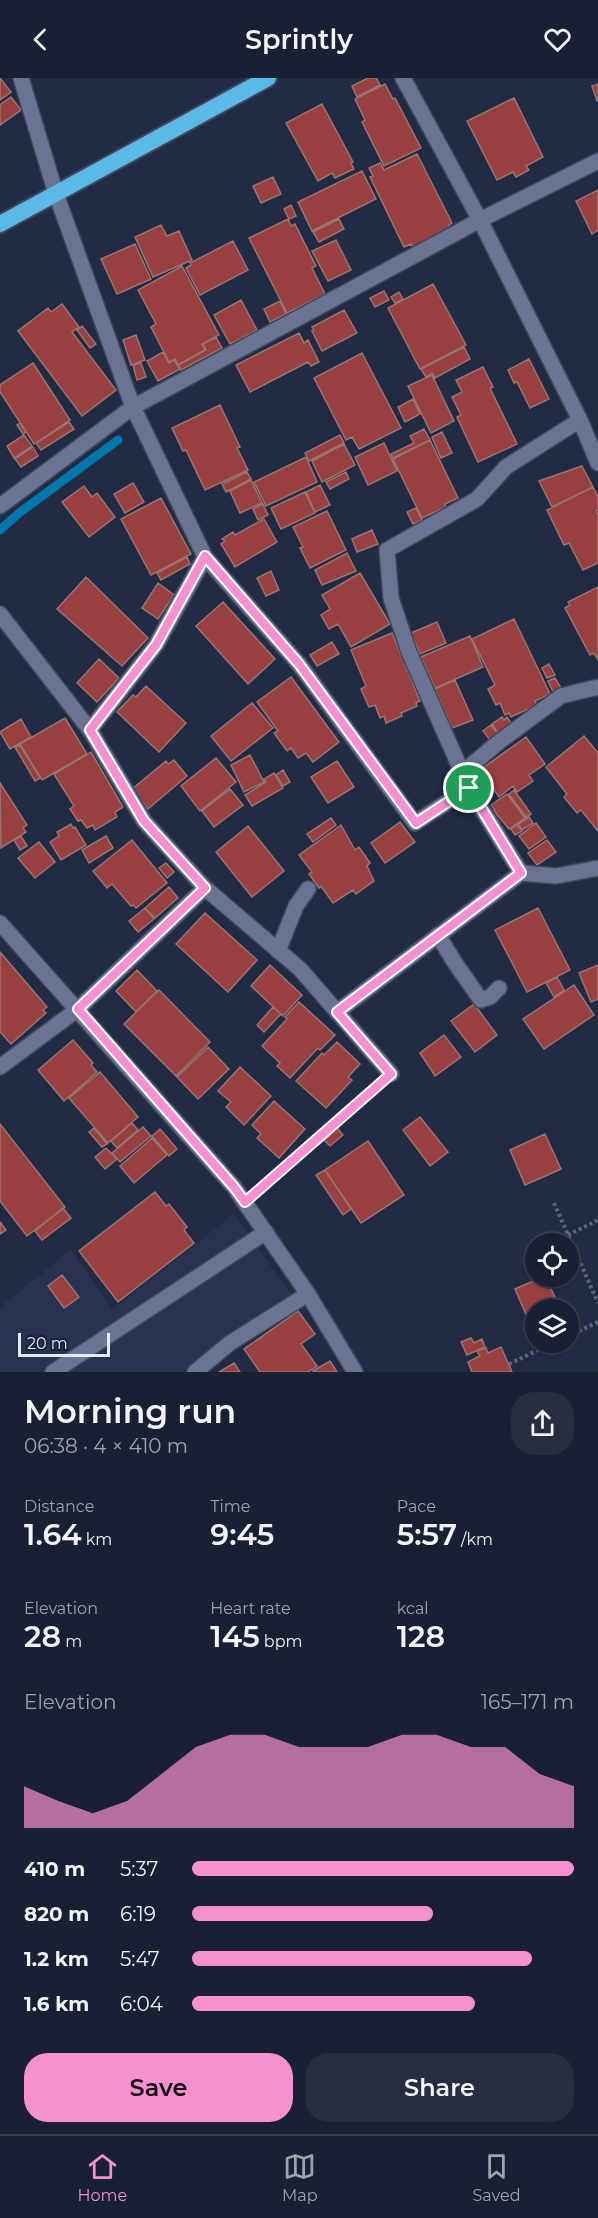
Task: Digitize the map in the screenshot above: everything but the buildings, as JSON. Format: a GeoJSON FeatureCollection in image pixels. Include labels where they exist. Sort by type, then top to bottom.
{"type":"FeatureCollection","features":[{"type":"Feature","properties":{"kind":"highway"},"geometry":{"type":"LineString","coordinates":[[0,224],[268,78]]}},
{"type":"Feature","properties":{"kind":"street"},"geometry":{"type":"LineString","coordinates":[[21,78],[56,194],[133,407],[205,556],[299,664],[416,823],[469,788]]}},
{"type":"Feature","properties":{"kind":"street"},"geometry":{"type":"LineString","coordinates":[[403,78],[480,220],[580,420],[598,463]]}},
{"type":"Feature","properties":{"kind":"street"},"geometry":{"type":"LineString","coordinates":[[0,506],[133,407],[480,220],[598,161]]}},
{"type":"Feature","properties":{"kind":"street"},"geometry":{"type":"LineString","coordinates":[[521,873],[469,788],[409,652],[391,598],[387,550],[477,499],[506,467],[580,420]]}},
{"type":"Feature","properties":{"kind":"street"},"geometry":{"type":"LineString","coordinates":[[90,730],[156,645],[205,556]]}},
{"type":"Feature","properties":{"kind":"street"},"geometry":{"type":"LineString","coordinates":[[0,614],[90,730],[144,821],[205,888],[300,969],[391,1074]]}},
{"type":"Feature","properties":{"kind":"street"},"geometry":{"type":"LineString","coordinates":[[462,773],[500,741],[561,696],[598,687]]}},
{"type":"Feature","properties":{"kind":"street"},"geometry":{"type":"LineString","coordinates":[[337,1012],[521,873],[556,876],[598,868]]}},
{"type":"Feature","properties":{"kind":"street"},"geometry":{"type":"LineString","coordinates":[[0,1067],[78,1009],[205,888]]}},
{"type":"Feature","properties":{"kind":"street"},"geometry":{"type":"LineString","coordinates":[[278,951],[297,906],[308,889]]}},
{"type":"Feature","properties":{"kind":"street"},"geometry":{"type":"LineString","coordinates":[[0,923],[234,1187],[308,1294],[355,1372]]}},
{"type":"Feature","properties":{"kind":"street"},"geometry":{"type":"LineString","coordinates":[[438,935],[481,1000],[490,998],[499,988]]}},
{"type":"Feature","properties":{"kind":"street"},"geometry":{"type":"LineString","coordinates":[[53,1372],[266,1232]]}},
{"type":"Feature","properties":{"kind":"street"},"geometry":{"type":"LineString","coordinates":[[195,1372],[230,1343],[308,1294]]}},
{"type":"Feature","properties":{"kind":"path"},"geometry":{"type":"LineString","coordinates":[[245,1202],[391,1074]]}},
{"type":"Feature","properties":{"kind":"path"},"geometry":{"type":"LineString","coordinates":[[554,1203],[567,1233]]}},
{"type":"Feature","properties":{"kind":"path"},"geometry":{"type":"LineString","coordinates":[[572,1233],[598,1220]]}},
{"type":"Feature","properties":{"kind":"path"},"geometry":{"type":"LineString","coordinates":[[579,1260],[598,1304]]}},
{"type":"Feature","properties":{"kind":"path"},"geometry":{"type":"LineString","coordinates":[[579,1331],[598,1322]]}},
{"type":"Feature","properties":{"kind":"path"},"geometry":{"type":"LineString","coordinates":[[509,1364],[532,1353]]}},
{"type":"Feature","properties":{"kind":"shaded area"},"geometry":{"type":"Polygon","coordinates":[[[234,1214],[292,1296],[228,1338],[187,1372],[0,1372],[0,1307],[71,1250],[112,1310],[234,1214]]]}},
{"type":"Feature","properties":{"kind":"waterway"},"geometry":{"type":"LineString","coordinates":[[0,530],[19,513],[118,440]]}},
{"type":"Feature","properties":{"kind":"route"},"geometry":{"type":"LineString","coordinates":[[205,556],[299,664],[416,823],[469,788],[521,873],[337,1012],[391,1074],[245,1202],[78,1009],[205,888],[144,821],[90,730],[156,645],[205,556]]}}]}
